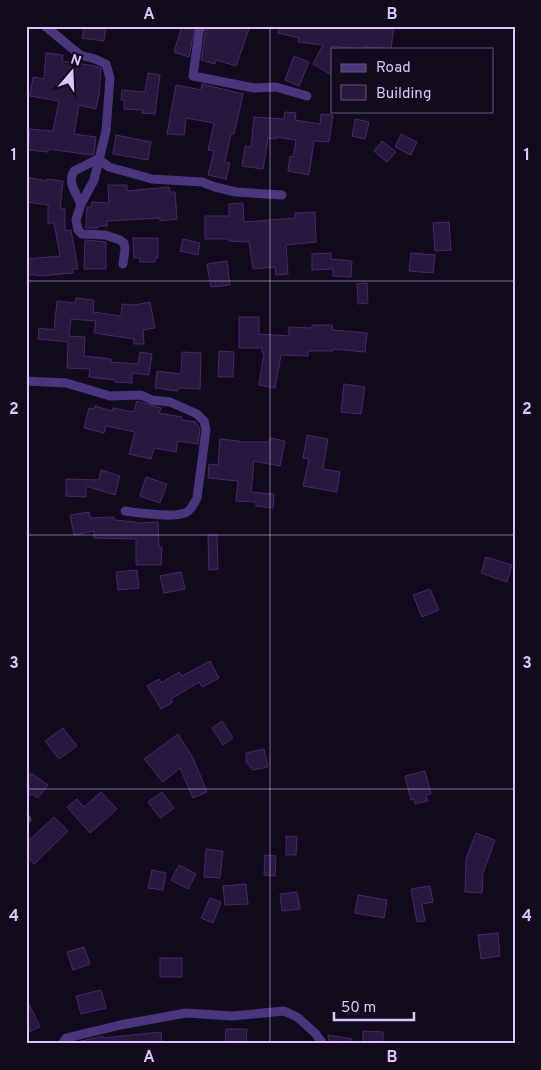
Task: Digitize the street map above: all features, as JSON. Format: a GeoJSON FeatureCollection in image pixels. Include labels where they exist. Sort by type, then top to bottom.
{"type":"FeatureCollection","features":[{"type":"Feature","properties":{"kind":"street"},"geometry":{"type":"LineString","coordinates":[[44,26],[80,55],[106,64],[110,78],[106,131],[94,180],[81,204],[76,220],[78,230],[82,234],[105,235],[120,240],[124,244],[125,249],[123,264]]}},
{"type":"Feature","properties":{"kind":"street"},"geometry":{"type":"LineString","coordinates":[[202,26],[199,32],[193,76],[254,88],[276,87],[307,96]]}},
{"type":"Feature","properties":{"kind":"street"},"geometry":{"type":"LineString","coordinates":[[98,159],[109,167],[152,179],[202,182],[236,192],[282,195]]}},
{"type":"Feature","properties":{"kind":"street"},"geometry":{"type":"LineString","coordinates":[[81,204],[71,183],[72,174],[74,171],[98,159]]}},
{"type":"Feature","properties":{"kind":"street"},"geometry":{"type":"LineString","coordinates":[[26,381],[66,383],[110,396],[141,395],[152,400],[170,402],[197,414],[204,421],[206,430],[197,498],[193,506],[186,513],[172,515],[125,511]]}},
{"type":"Feature","properties":{"kind":"street"},"geometry":{"type":"LineString","coordinates":[[62,1044],[66,1038],[120,1025],[186,1013],[232,1016],[257,1012],[284,1011],[297,1018],[315,1033],[323,1044]]}},
{"type":"Feature","properties":{"kind":"building"},"geometry":{"type":"Polygon","coordinates":[[[84,26],[106,26],[104,41],[82,38],[84,26]]]}},
{"type":"Feature","properties":{"kind":"building"},"geometry":{"type":"Polygon","coordinates":[[[182,26],[195,26],[189,57],[174,52],[182,26]]]}},
{"type":"Feature","properties":{"kind":"building"},"geometry":{"type":"Polygon","coordinates":[[[208,26],[250,26],[236,66],[216,60],[215,64],[201,60],[208,26]]]}},
{"type":"Feature","properties":{"kind":"building"},"geometry":{"type":"Polygon","coordinates":[[[280,26],[394,26],[391,48],[347,48],[332,46],[331,74],[313,64],[323,45],[298,42],[299,38],[278,33],[280,26]]]}},
{"type":"Feature","properties":{"kind":"building"},"geometry":{"type":"Polygon","coordinates":[[[46,53],[63,55],[62,61],[101,68],[96,109],[79,105],[74,134],[96,137],[94,154],[92,155],[48,149],[48,152],[28,150],[30,129],[53,131],[59,101],[30,96],[33,77],[44,79],[46,53]]]}},
{"type":"Feature","properties":{"kind":"building"},"geometry":{"type":"Polygon","coordinates":[[[294,56],[309,62],[299,86],[285,80],[294,56]]]}},
{"type":"Feature","properties":{"kind":"building"},"geometry":{"type":"Polygon","coordinates":[[[148,73],[160,75],[155,114],[142,113],[143,110],[124,109],[124,100],[121,100],[122,90],[145,92],[148,73]]]}},
{"type":"Feature","properties":{"kind":"building"},"geometry":{"type":"Polygon","coordinates":[[[202,84],[243,94],[234,134],[231,134],[225,162],[230,163],[226,179],[208,175],[214,151],[208,150],[214,123],[186,118],[184,135],[167,134],[176,85],[201,90],[202,84]]]}},
{"type":"Feature","properties":{"kind":"building"},"geometry":{"type":"Polygon","coordinates":[[[285,112],[296,113],[295,120],[320,124],[321,114],[333,115],[329,142],[314,141],[309,175],[288,171],[290,156],[293,157],[296,140],[276,137],[276,139],[268,138],[263,169],[242,166],[245,146],[251,147],[254,117],[284,119],[285,112]]]}},
{"type":"Feature","properties":{"kind":"building"},"geometry":{"type":"Polygon","coordinates":[[[355,119],[369,122],[365,139],[352,136],[355,119]]]}},
{"type":"Feature","properties":{"kind":"building"},"geometry":{"type":"Polygon","coordinates":[[[401,134],[417,142],[411,155],[395,147],[401,134]]]}},
{"type":"Feature","properties":{"kind":"building"},"geometry":{"type":"Polygon","coordinates":[[[116,135],[151,142],[148,160],[113,154],[116,135]]]}},
{"type":"Feature","properties":{"kind":"building"},"geometry":{"type":"Polygon","coordinates":[[[382,141],[396,152],[387,162],[374,151],[382,141]]]}},
{"type":"Feature","properties":{"kind":"building"},"geometry":{"type":"Polygon","coordinates":[[[26,177],[47,181],[47,179],[63,181],[60,209],[65,209],[65,231],[71,230],[78,269],[73,269],[73,273],[39,276],[26,275],[26,259],[60,256],[54,223],[48,223],[48,205],[26,202],[26,177]]]}},
{"type":"Feature","properties":{"kind":"building"},"geometry":{"type":"Polygon","coordinates":[[[108,185],[127,185],[127,191],[169,187],[170,192],[175,192],[177,219],[160,221],[160,218],[107,221],[107,226],[86,228],[87,207],[91,207],[92,202],[109,203],[108,185]]]}},
{"type":"Feature","properties":{"kind":"building"},"geometry":{"type":"Polygon","coordinates":[[[243,203],[244,222],[295,218],[295,213],[315,212],[316,242],[286,245],[288,274],[276,275],[275,267],[253,269],[249,242],[229,241],[229,239],[205,239],[205,216],[229,216],[229,204],[243,203]]]}},
{"type":"Feature","properties":{"kind":"building"},"geometry":{"type":"Polygon","coordinates":[[[449,222],[451,250],[435,251],[433,223],[449,222]]]}},
{"type":"Feature","properties":{"kind":"building"},"geometry":{"type":"Polygon","coordinates":[[[133,238],[158,238],[158,258],[155,258],[155,262],[140,262],[140,258],[134,258],[133,238]]]}},
{"type":"Feature","properties":{"kind":"building"},"geometry":{"type":"Polygon","coordinates":[[[183,239],[200,243],[198,255],[180,251],[183,239]]]}},
{"type":"Feature","properties":{"kind":"building"},"geometry":{"type":"Polygon","coordinates":[[[85,240],[106,242],[106,269],[84,269],[85,240]]]}},
{"type":"Feature","properties":{"kind":"building"},"geometry":{"type":"Polygon","coordinates":[[[331,253],[331,259],[352,261],[351,277],[333,276],[333,269],[312,270],[312,254],[331,253]]]}},
{"type":"Feature","properties":{"kind":"building"},"geometry":{"type":"Polygon","coordinates":[[[411,253],[435,255],[433,273],[409,271],[411,253]]]}},
{"type":"Feature","properties":{"kind":"building"},"geometry":{"type":"Polygon","coordinates":[[[227,261],[230,285],[211,287],[207,264],[227,261]]]}},
{"type":"Feature","properties":{"kind":"building"},"geometry":{"type":"Polygon","coordinates":[[[367,283],[368,303],[358,304],[357,284],[367,283]]]}},
{"type":"Feature","properties":{"kind":"building"},"geometry":{"type":"Polygon","coordinates":[[[76,298],[94,300],[93,312],[121,316],[122,304],[135,305],[150,302],[155,328],[143,330],[144,344],[134,344],[134,339],[94,333],[96,321],[71,319],[69,336],[85,337],[84,356],[111,359],[111,362],[138,364],[140,352],[152,354],[149,375],[132,373],[132,383],[89,377],[90,369],[67,368],[68,342],[38,339],[39,328],[54,330],[57,301],[75,303],[76,298]]]}},
{"type":"Feature","properties":{"kind":"building"},"geometry":{"type":"Polygon","coordinates":[[[239,317],[259,317],[259,334],[289,336],[289,327],[312,328],[312,325],[332,325],[333,330],[367,333],[365,352],[333,349],[333,351],[308,351],[308,356],[281,355],[275,388],[259,385],[264,353],[262,353],[262,348],[239,348],[239,317]]]}},
{"type":"Feature","properties":{"kind":"building"},"geometry":{"type":"Polygon","coordinates":[[[219,351],[234,352],[233,377],[218,377],[219,351]]]}},
{"type":"Feature","properties":{"kind":"building"},"geometry":{"type":"Polygon","coordinates":[[[182,352],[201,353],[200,389],[178,388],[178,391],[155,388],[157,371],[181,374],[182,352]]]}},
{"type":"Feature","properties":{"kind":"building"},"geometry":{"type":"Polygon","coordinates":[[[344,384],[365,387],[361,414],[341,412],[344,384]]]}},
{"type":"Feature","properties":{"kind":"building"},"geometry":{"type":"Polygon","coordinates":[[[137,401],[161,408],[159,413],[182,417],[182,420],[196,422],[200,430],[198,444],[178,441],[176,452],[154,448],[151,459],[129,454],[135,432],[106,426],[104,433],[84,428],[89,408],[94,409],[95,406],[112,411],[113,408],[134,412],[137,401]]]}},
{"type":"Feature","properties":{"kind":"building"},"geometry":{"type":"Polygon","coordinates":[[[307,435],[328,439],[323,469],[340,472],[337,492],[303,486],[309,459],[303,458],[307,435]]]}},
{"type":"Feature","properties":{"kind":"building"},"geometry":{"type":"Polygon","coordinates":[[[270,438],[285,441],[280,466],[254,461],[251,492],[274,494],[273,508],[256,506],[256,502],[236,501],[238,481],[208,478],[209,464],[218,465],[220,439],[239,442],[269,442],[270,438]]]}},
{"type":"Feature","properties":{"kind":"building"},"geometry":{"type":"Polygon","coordinates":[[[101,470],[120,476],[115,495],[86,486],[86,497],[66,496],[66,479],[99,480],[101,470]]]}},
{"type":"Feature","properties":{"kind":"building"},"geometry":{"type":"Polygon","coordinates":[[[146,477],[167,484],[160,503],[140,496],[146,477]]]}},
{"type":"Feature","properties":{"kind":"building"},"geometry":{"type":"Polygon","coordinates":[[[89,512],[90,518],[114,517],[114,520],[135,523],[158,522],[159,547],[162,547],[161,565],[136,565],[136,539],[94,538],[94,531],[74,535],[70,515],[89,512]]]}},
{"type":"Feature","properties":{"kind":"building"},"geometry":{"type":"Polygon","coordinates":[[[208,535],[217,535],[218,569],[209,570],[208,535]]]}},
{"type":"Feature","properties":{"kind":"building"},"geometry":{"type":"Polygon","coordinates":[[[486,557],[512,565],[507,582],[481,573],[486,557]]]}},
{"type":"Feature","properties":{"kind":"building"},"geometry":{"type":"Polygon","coordinates":[[[137,570],[139,588],[118,590],[116,572],[137,570]]]}},
{"type":"Feature","properties":{"kind":"building"},"geometry":{"type":"Polygon","coordinates":[[[181,572],[185,589],[164,593],[160,576],[181,572]]]}},
{"type":"Feature","properties":{"kind":"building"},"geometry":{"type":"Polygon","coordinates":[[[430,589],[439,610],[422,617],[413,595],[430,589]]]}},
{"type":"Feature","properties":{"kind":"building"},"geometry":{"type":"Polygon","coordinates":[[[210,661],[219,678],[202,687],[199,682],[171,699],[173,702],[161,709],[147,686],[159,679],[161,683],[179,672],[182,676],[210,661]]]}},
{"type":"Feature","properties":{"kind":"building"},"geometry":{"type":"Polygon","coordinates":[[[222,721],[233,738],[223,745],[212,728],[222,721]]]}},
{"type":"Feature","properties":{"kind":"building"},"geometry":{"type":"Polygon","coordinates":[[[63,728],[77,746],[59,759],[45,741],[63,728]]]}},
{"type":"Feature","properties":{"kind":"building"},"geometry":{"type":"Polygon","coordinates":[[[178,734],[193,758],[207,792],[193,798],[180,768],[163,782],[144,759],[178,734]]]}},
{"type":"Feature","properties":{"kind":"building"},"geometry":{"type":"Polygon","coordinates":[[[264,749],[268,767],[253,770],[246,762],[246,753],[264,749]]]}},
{"type":"Feature","properties":{"kind":"building"},"geometry":{"type":"Polygon","coordinates":[[[425,771],[431,794],[426,795],[428,801],[415,804],[414,799],[411,800],[405,776],[425,771]]]}},
{"type":"Feature","properties":{"kind":"building"},"geometry":{"type":"Polygon","coordinates":[[[31,773],[48,785],[38,798],[32,794],[26,799],[26,780],[31,773]]]}},
{"type":"Feature","properties":{"kind":"building"},"geometry":{"type":"Polygon","coordinates":[[[101,792],[117,809],[90,833],[67,807],[77,799],[84,807],[101,792]]]}},
{"type":"Feature","properties":{"kind":"building"},"geometry":{"type":"Polygon","coordinates":[[[162,792],[174,808],[160,818],[148,802],[162,792]]]}},
{"type":"Feature","properties":{"kind":"building"},"geometry":{"type":"Polygon","coordinates":[[[54,817],[68,831],[34,864],[26,856],[26,843],[54,817]]]}},
{"type":"Feature","properties":{"kind":"building"},"geometry":{"type":"Polygon","coordinates":[[[476,833],[495,840],[483,873],[482,893],[465,892],[466,859],[476,833]]]}},
{"type":"Feature","properties":{"kind":"building"},"geometry":{"type":"Polygon","coordinates":[[[286,836],[297,837],[296,855],[286,855],[286,836]]]}},
{"type":"Feature","properties":{"kind":"building"},"geometry":{"type":"Polygon","coordinates":[[[206,849],[223,851],[220,878],[204,877],[206,849]]]}},
{"type":"Feature","properties":{"kind":"building"},"geometry":{"type":"Polygon","coordinates":[[[265,855],[276,856],[275,876],[264,875],[265,855]]]}},
{"type":"Feature","properties":{"kind":"building"},"geometry":{"type":"Polygon","coordinates":[[[179,865],[196,874],[188,889],[171,880],[179,865]]]}},
{"type":"Feature","properties":{"kind":"building"},"geometry":{"type":"Polygon","coordinates":[[[152,870],[166,873],[163,890],[148,888],[152,870]]]}},
{"type":"Feature","properties":{"kind":"building"},"geometry":{"type":"Polygon","coordinates":[[[246,884],[248,904],[225,905],[223,886],[246,884]]]}},
{"type":"Feature","properties":{"kind":"building"},"geometry":{"type":"Polygon","coordinates":[[[430,886],[433,902],[422,904],[425,921],[417,922],[411,889],[430,886]]]}},
{"type":"Feature","properties":{"kind":"building"},"geometry":{"type":"Polygon","coordinates":[[[297,892],[300,909],[282,911],[280,894],[297,892]]]}},
{"type":"Feature","properties":{"kind":"building"},"geometry":{"type":"Polygon","coordinates":[[[358,895],[387,900],[384,918],[355,913],[358,895]]]}},
{"type":"Feature","properties":{"kind":"building"},"geometry":{"type":"Polygon","coordinates":[[[210,898],[221,902],[213,923],[201,918],[210,898]]]}},
{"type":"Feature","properties":{"kind":"building"},"geometry":{"type":"Polygon","coordinates":[[[498,933],[500,956],[481,959],[478,935],[498,933]]]}},
{"type":"Feature","properties":{"kind":"building"},"geometry":{"type":"Polygon","coordinates":[[[84,947],[90,964],[73,970],[67,952],[84,947]]]}},
{"type":"Feature","properties":{"kind":"building"},"geometry":{"type":"Polygon","coordinates":[[[160,958],[182,958],[182,977],[160,977],[160,958]]]}},
{"type":"Feature","properties":{"kind":"building"},"geometry":{"type":"Polygon","coordinates":[[[101,990],[106,1008],[81,1014],[76,996],[101,990]]]}},
{"type":"Feature","properties":{"kind":"building"},"geometry":{"type":"Polygon","coordinates":[[[26,998],[40,1027],[26,1033],[26,998]]]}},
{"type":"Feature","properties":{"kind":"building"},"geometry":{"type":"Polygon","coordinates":[[[226,1029],[247,1029],[246,1044],[225,1044],[226,1029]]]}},
{"type":"Feature","properties":{"kind":"building"},"geometry":{"type":"Polygon","coordinates":[[[363,1031],[383,1032],[383,1044],[363,1044],[363,1031]]]}},
{"type":"Feature","properties":{"kind":"building"},"geometry":{"type":"Polygon","coordinates":[[[161,1032],[162,1044],[77,1044],[77,1042],[103,1036],[103,1038],[161,1032]]]}},
{"type":"Feature","properties":{"kind":"building"},"geometry":{"type":"Polygon","coordinates":[[[328,1035],[352,1039],[352,1044],[329,1044],[328,1035]]]}}]}
